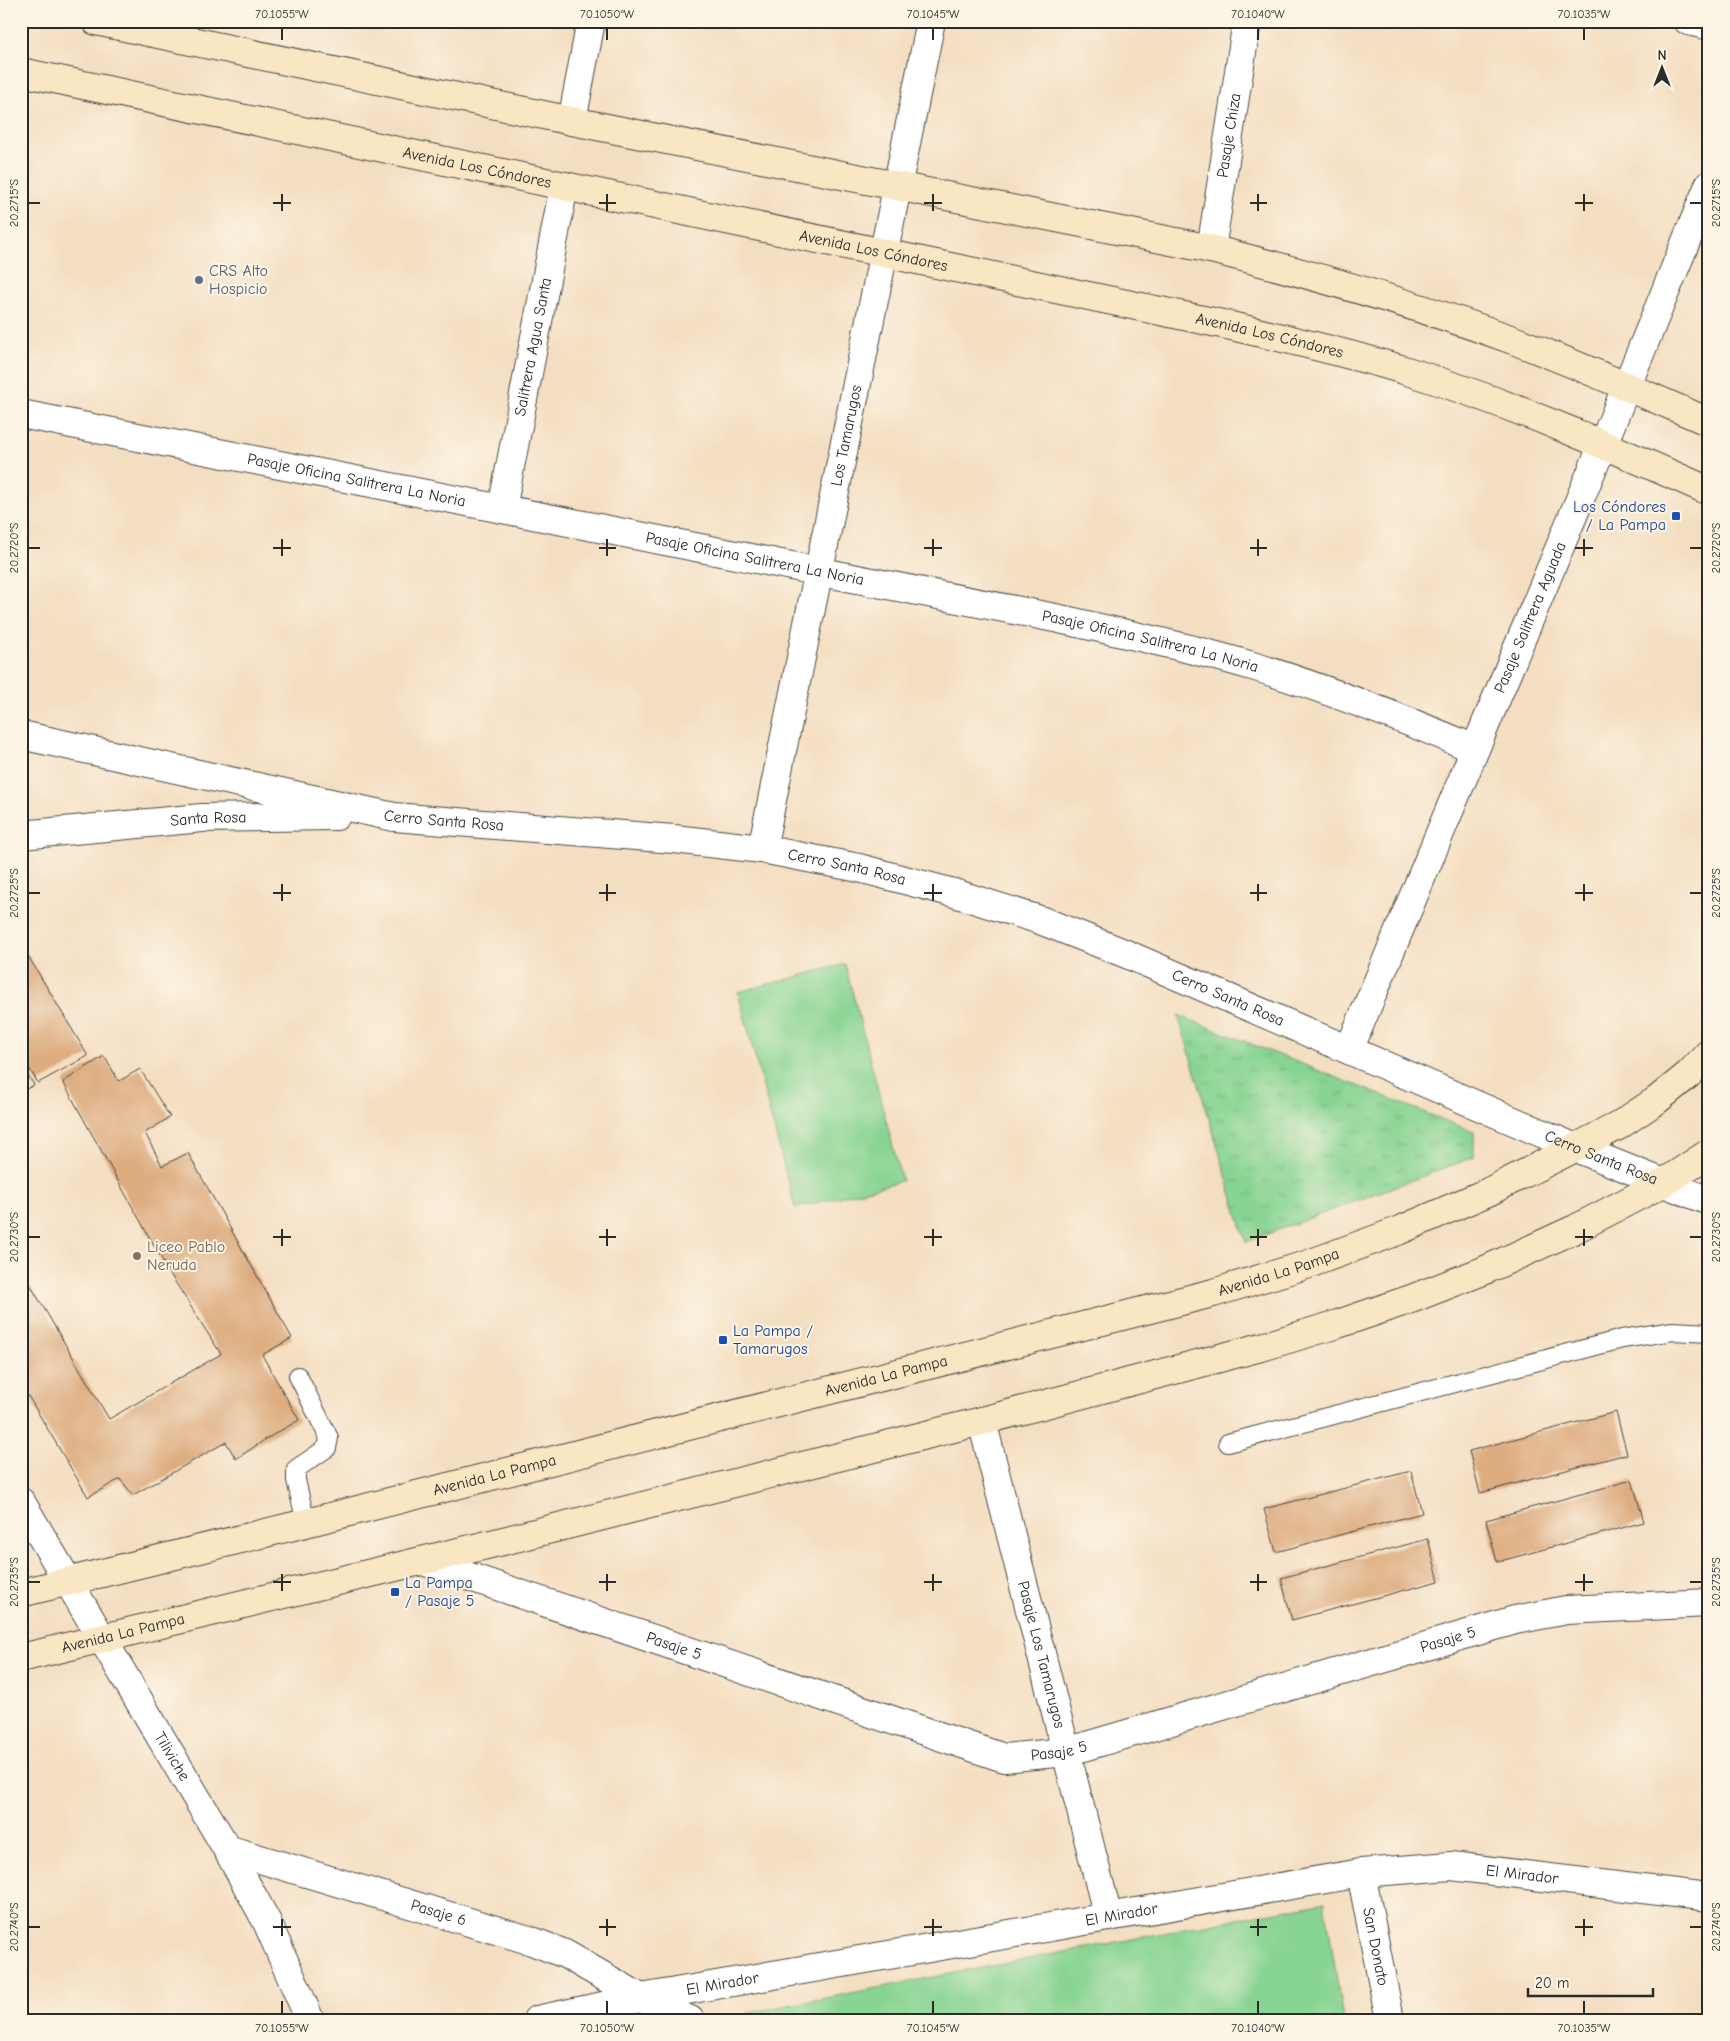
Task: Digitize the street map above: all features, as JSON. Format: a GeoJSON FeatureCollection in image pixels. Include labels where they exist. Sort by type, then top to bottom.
{"type":"FeatureCollection","features":[{"type":"Feature","properties":{"kind":"street"},"geometry":{"type":"LineString","coordinates":[[96,21],[572,121],[1212,249],[1306,273],[1400,301],[1514,341],[1709,422]]}},
{"type":"Feature","properties":{"kind":"street"},"geometry":{"type":"LineString","coordinates":[[572,121],[591,21]]}},
{"type":"Feature","properties":{"kind":"street","name":"Los Tamarugos"},"geometry":{"type":"LineString","coordinates":[[762,849],[931,21]]}},
{"type":"Feature","properties":{"kind":"street","name":"Pasaje Chiza"},"geometry":{"type":"LineString","coordinates":[[1212,249],[1247,21]]}},
{"type":"Feature","properties":{"kind":"street"},"geometry":{"type":"LineString","coordinates":[[1688,21],[1709,26]]}},
{"type":"Feature","properties":{"kind":"street","name":"Avenida Los Cóndores"},"geometry":{"type":"LineString","coordinates":[[21,72],[1317,346],[1407,371],[1506,405],[1603,444],[1709,491]]}},
{"type":"Feature","properties":{"kind":"street","name":"Pasaje Salitrera Aguada"},"geometry":{"type":"LineString","coordinates":[[1350,1050],[1709,185]]}},
{"type":"Feature","properties":{"kind":"street","name":"Salitrera Agua Santa"},"geometry":{"type":"LineString","coordinates":[[502,509],[564,186]]}},
{"type":"Feature","properties":{"kind":"street","name":"Pasaje Oficina Salitrera La Noria"},"geometry":{"type":"LineString","coordinates":[[21,414],[1050,617],[1168,643],[1257,668],[1331,692],[1404,719],[1475,749]]}},
{"type":"Feature","properties":{"kind":"street","name":"Cerro Santa Rosa"},"geometry":{"type":"LineString","coordinates":[[21,735],[394,817],[674,839],[762,849],[859,868],[954,892],[1040,920],[1124,952],[1576,1148],[1709,1201]]}},
{"type":"Feature","properties":{"kind":"street","name":"Santa Rosa"},"geometry":{"type":"LineString","coordinates":[[21,835],[202,818],[298,815],[394,817]]}},
{"type":"Feature","properties":{"kind":"street","name":"Avenida La Pampa"},"geometry":{"type":"LineString","coordinates":[[21,1592],[306,1523],[1222,1290],[1306,1265],[1398,1231],[1488,1192],[1618,1126],[1657,1100],[1689,1074],[1709,1053]]}},
{"type":"Feature","properties":{"kind":"street","name":"Avenida La Pampa"},"geometry":{"type":"LineString","coordinates":[[21,1658],[423,1561],[982,1421],[1265,1346],[1411,1299],[1483,1270],[1575,1229],[1665,1182],[1709,1153]]}},
{"type":"Feature","properties":{"kind":"street","name":"Pasaje Los Tamarugos"},"geometry":{"type":"LineString","coordinates":[[982,1421],[1108,1917]]}},
{"type":"Feature","properties":{"kind":"street","name":"Tiliviche"},"geometry":{"type":"LineString","coordinates":[[21,1502],[227,1849],[267,1922],[310,2020]]}},
{"type":"Feature","properties":{"kind":"street","name":"Pasaje 5"},"geometry":{"type":"LineString","coordinates":[[423,1561],[1004,1758],[1066,1752],[1515,1620],[1566,1610],[1709,1603]]}},
{"type":"Feature","properties":{"kind":"street","name":"Pasaje 6"},"geometry":{"type":"LineString","coordinates":[[227,1849],[532,1941],[565,1954],[641,1998],[690,2020]]}},
{"type":"Feature","properties":{"kind":"street","name":"El Mirador"},"geometry":{"type":"LineString","coordinates":[[537,2020],[641,1998],[1360,1874],[1451,1866],[1709,1897]]}},
{"type":"Feature","properties":{"kind":"street","name":"San Donato"},"geometry":{"type":"LineString","coordinates":[[1360,1874],[1390,2020]]}},
{"type":"Feature","properties":{"kind":"lane"},"geometry":{"type":"LineString","coordinates":[[1228,1443],[1622,1339],[1673,1330],[1709,1334]]}},
{"type":"Feature","properties":{"kind":"lane"},"geometry":{"type":"LineString","coordinates":[[298,1376],[330,1438],[328,1448],[296,1469],[296,1480],[306,1523]]}},
{"type":"Feature","properties":{"kind":"green space"},"geometry":{"type":"Polygon","coordinates":[[[845,964],[902,1181],[795,1208],[738,992],[845,964]]]}},
{"type":"Feature","properties":{"kind":"green space"},"geometry":{"type":"Polygon","coordinates":[[[1178,1015],[1474,1132],[1474,1157],[1246,1242],[1178,1015]]]}},
{"type":"Feature","properties":{"kind":"green space"},"geometry":{"type":"Polygon","coordinates":[[[1325,1902],[1343,2020],[771,2020],[747,2013],[1325,1902]]]}},
{"type":"Feature","properties":{"kind":"building"},"geometry":{"type":"Polygon","coordinates":[[[21,944],[88,1056],[38,1083],[21,1055],[21,944]]]}},
{"type":"Feature","properties":{"kind":"building"},"geometry":{"type":"Polygon","coordinates":[[[104,1056],[119,1081],[140,1069],[170,1117],[145,1133],[162,1166],[188,1153],[292,1338],[262,1355],[299,1420],[236,1459],[226,1442],[133,1495],[120,1479],[88,1497],[21,1384],[21,1269],[109,1419],[221,1354],[167,1269],[63,1082],[104,1056]]]}},
{"type":"Feature","properties":{"kind":"building"},"geometry":{"type":"Polygon","coordinates":[[[21,1064],[34,1085],[21,1092],[21,1064]]]}},
{"type":"Feature","properties":{"kind":"building"},"geometry":{"type":"Polygon","coordinates":[[[1616,1412],[1627,1454],[1480,1493],[1469,1451],[1616,1412]]]}},
{"type":"Feature","properties":{"kind":"building"},"geometry":{"type":"Polygon","coordinates":[[[1411,1471],[1422,1513],[1276,1552],[1264,1509],[1411,1471]]]}},
{"type":"Feature","properties":{"kind":"building"},"geometry":{"type":"Polygon","coordinates":[[[1632,1480],[1644,1522],[1497,1562],[1486,1520],[1632,1480]]]}},
{"type":"Feature","properties":{"kind":"building"},"geometry":{"type":"Polygon","coordinates":[[[1428,1539],[1439,1581],[1292,1620],[1281,1578],[1428,1539]]]}},
{"type":"Feature","properties":{"kind":"place","name":"CRS Alto Hospicio"},"geometry":{"type":"Point","coordinates":[199,280]}},
{"type":"Feature","properties":{"kind":"place","name":"Los Cóndores / La Pampa"},"geometry":{"type":"Point","coordinates":[1676,516]}},
{"type":"Feature","properties":{"kind":"place","name":"Liceo Pablo Neruda"},"geometry":{"type":"Point","coordinates":[137,1256]}},
{"type":"Feature","properties":{"kind":"place","name":"La Pampa / Tamarugos"},"geometry":{"type":"Point","coordinates":[723,1340]}},
{"type":"Feature","properties":{"kind":"place","name":"La Pampa / Pasaje 5"},"geometry":{"type":"Point","coordinates":[395,1592]}}]}
